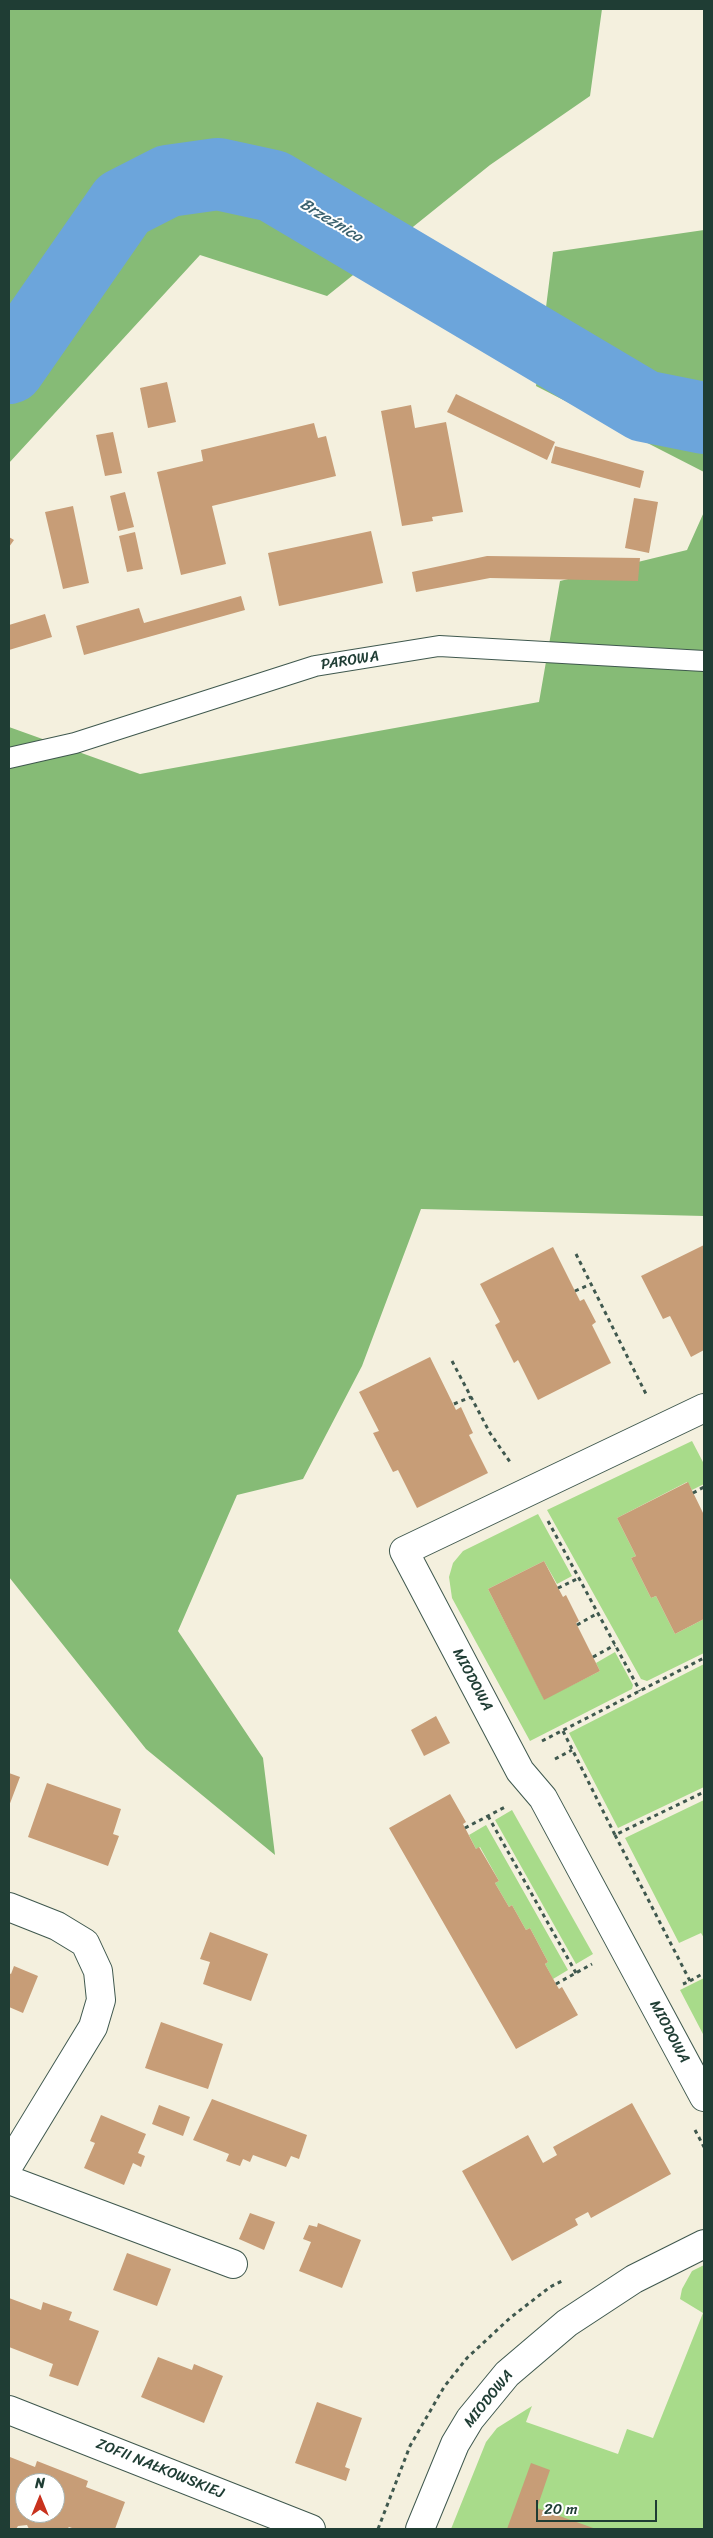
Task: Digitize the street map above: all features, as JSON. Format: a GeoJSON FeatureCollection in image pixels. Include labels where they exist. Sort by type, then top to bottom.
{"type":"FeatureCollection","features":[{"type":"Feature","properties":{"kind":"street","name":"MIODOWA"},"geometry":{"type":"LineString","coordinates":[[704,1408],[404,1551],[521,1752],[520,1771],[543,1798],[704,2097]]}},
{"type":"Feature","properties":{"kind":"street"},"geometry":{"type":"LineString","coordinates":[[9,1907],[57,1926],[85,1943],[98,1971],[101,2000],[93,2027],[9,2165]]}},
{"type":"Feature","properties":{"kind":"street"},"geometry":{"type":"LineString","coordinates":[[9,2180],[233,2264]]}},
{"type":"Feature","properties":{"kind":"street","name":"MIODOWA"},"geometry":{"type":"LineString","coordinates":[[420,2529],[455,2444],[470,2419],[507,2374],[567,2323],[634,2279],[704,2244]]}},
{"type":"Feature","properties":{"kind":"street","name":"ZOFII NAŁKOWSKIEJ"},"geometry":{"type":"LineString","coordinates":[[9,2410],[311,2529]]}},
{"type":"Feature","properties":{"kind":"lane","name":"PAROWA"},"geometry":{"type":"LineString","coordinates":[[9,758],[75,743],[315,666],[439,646],[704,661]]}},
{"type":"Feature","properties":{"kind":"path"},"geometry":{"type":"LineString","coordinates":[[576,1254],[664,1427]]}},
{"type":"Feature","properties":{"kind":"path"},"geometry":{"type":"LineString","coordinates":[[575,1291],[591,1284]]}},
{"type":"Feature","properties":{"kind":"path"},"geometry":{"type":"LineString","coordinates":[[452,1361],[490,1433],[521,1474],[530,1491]]}},
{"type":"Feature","properties":{"kind":"path"},"geometry":{"type":"LineString","coordinates":[[454,1404],[471,1397]]}},
{"type":"Feature","properties":{"kind":"path"},"geometry":{"type":"LineString","coordinates":[[693,1493],[704,1487]]}},
{"type":"Feature","properties":{"kind":"path"},"geometry":{"type":"LineString","coordinates":[[546,1516],[640,1691]]}},
{"type":"Feature","properties":{"kind":"path"},"geometry":{"type":"LineString","coordinates":[[558,1588],[579,1578]]}},
{"type":"Feature","properties":{"kind":"path"},"geometry":{"type":"LineString","coordinates":[[577,1625],[598,1613]]}},
{"type":"Feature","properties":{"kind":"path"},"geometry":{"type":"LineString","coordinates":[[593,1657],[615,1645]]}},
{"type":"Feature","properties":{"kind":"path"},"geometry":{"type":"LineString","coordinates":[[572,1750],[539,1768],[521,1752],[704,1658]]}},
{"type":"Feature","properties":{"kind":"path"},"geometry":{"type":"LineString","coordinates":[[563,1731],[615,1835],[704,1792]]}},
{"type":"Feature","properties":{"kind":"path"},"geometry":{"type":"LineString","coordinates":[[488,1816],[576,1973]]}},
{"type":"Feature","properties":{"kind":"path"},"geometry":{"type":"LineString","coordinates":[[556,1984],[601,1959]]}},
{"type":"Feature","properties":{"kind":"path"},"geometry":{"type":"LineString","coordinates":[[690,1981],[704,1974]]}},
{"type":"Feature","properties":{"kind":"green space"},"geometry":{"type":"Polygon","coordinates":[[[9,9],[602,9],[590,96],[490,165],[327,296],[200,255],[9,463],[9,9]]]}},
{"type":"Feature","properties":{"kind":"green space"},"geometry":{"type":"Polygon","coordinates":[[[704,230],[704,472],[536,386],[553,252],[704,230]]]}},
{"type":"Feature","properties":{"kind":"green space"},"geometry":{"type":"Polygon","coordinates":[[[704,512],[704,1216],[421,1209],[362,1366],[303,1479],[237,1495],[178,1631],[263,1758],[275,1855],[146,1749],[9,1577],[9,727],[140,774],[539,702],[560,581],[687,550],[704,512]]]}},
{"type":"Feature","properties":{"kind":"green space"},"geometry":{"type":"Polygon","coordinates":[[[692,1441],[704,1464],[704,1484],[692,1490],[687,1482],[617,1518],[636,1556],[631,1558],[651,1598],[656,1596],[675,1634],[704,1619],[704,1653],[647,1681],[641,1679],[547,1510],[692,1441]]]}},
{"type":"Feature","properties":{"kind":"green space"},"geometry":{"type":"Polygon","coordinates":[[[538,1514],[572,1576],[557,1584],[544,1561],[488,1589],[544,1699],[600,1671],[596,1663],[615,1652],[633,1685],[632,1689],[530,1741],[452,1598],[449,1577],[453,1563],[463,1551],[538,1514]]]}},
{"type":"Feature","properties":{"kind":"green space"},"geometry":{"type":"Polygon","coordinates":[[[704,1664],[704,1787],[618,1828],[569,1733],[704,1664]]]}},
{"type":"Feature","properties":{"kind":"green space"},"geometry":{"type":"Polygon","coordinates":[[[704,1800],[704,1938],[701,1933],[679,1943],[625,1838],[704,1800]]]}},
{"type":"Feature","properties":{"kind":"green space"},"geometry":{"type":"Polygon","coordinates":[[[512,1810],[593,1954],[576,1964],[495,1820],[512,1810]]]}},
{"type":"Feature","properties":{"kind":"green space"},"geometry":{"type":"Polygon","coordinates":[[[486,1825],[568,1970],[553,1979],[545,1964],[548,1962],[530,1928],[526,1930],[512,1905],[509,1907],[495,1883],[499,1881],[480,1847],[476,1849],[469,1835],[486,1825]]]}},
{"type":"Feature","properties":{"kind":"green space"},"geometry":{"type":"Polygon","coordinates":[[[704,1978],[704,2036],[680,1990],[704,1978]]]}},
{"type":"Feature","properties":{"kind":"green space"},"geometry":{"type":"Polygon","coordinates":[[[704,2265],[704,2529],[451,2529],[486,2442],[497,2428],[532,2406],[526,2422],[618,2454],[627,2429],[653,2438],[703,2313],[680,2299],[682,2289],[692,2271],[704,2265]]]}},
{"type":"Feature","properties":{"kind":"building"},"geometry":{"type":"Polygon","coordinates":[[[167,382],[176,422],[148,428],[140,388],[167,382]]]}},
{"type":"Feature","properties":{"kind":"building"},"geometry":{"type":"Polygon","coordinates":[[[456,394],[555,442],[547,460],[447,412],[456,394]]]}},
{"type":"Feature","properties":{"kind":"building"},"geometry":{"type":"Polygon","coordinates":[[[411,405],[415,428],[446,422],[463,512],[432,517],[433,521],[402,526],[381,411],[411,405]]]}},
{"type":"Feature","properties":{"kind":"building"},"geometry":{"type":"Polygon","coordinates":[[[314,423],[318,438],[326,436],[336,476],[212,506],[226,564],[181,575],[157,472],[203,461],[201,450],[314,423]]]}},
{"type":"Feature","properties":{"kind":"building"},"geometry":{"type":"Polygon","coordinates":[[[113,432],[122,473],[105,476],[96,435],[113,432]]]}},
{"type":"Feature","properties":{"kind":"building"},"geometry":{"type":"Polygon","coordinates":[[[555,446],[644,471],[640,488],[551,463],[555,446]]]}},
{"type":"Feature","properties":{"kind":"building"},"geometry":{"type":"Polygon","coordinates":[[[125,492],[134,527],[118,531],[110,496],[125,492]]]}},
{"type":"Feature","properties":{"kind":"building"},"geometry":{"type":"Polygon","coordinates":[[[634,498],[658,502],[649,553],[625,548],[634,498]]]}},
{"type":"Feature","properties":{"kind":"building"},"geometry":{"type":"Polygon","coordinates":[[[73,506],[89,583],[63,589],[45,512],[73,506]]]}},
{"type":"Feature","properties":{"kind":"building"},"geometry":{"type":"Polygon","coordinates":[[[371,531],[383,583],[279,606],[268,553],[371,531]]]}},
{"type":"Feature","properties":{"kind":"building"},"geometry":{"type":"Polygon","coordinates":[[[135,532],[143,569],[127,572],[119,536],[135,532]]]}},
{"type":"Feature","properties":{"kind":"building"},"geometry":{"type":"Polygon","coordinates":[[[9,537],[14,540],[9,547],[9,537]]]}},
{"type":"Feature","properties":{"kind":"building"},"geometry":{"type":"Polygon","coordinates":[[[487,556],[640,558],[638,581],[490,578],[416,592],[412,572],[487,556]]]}},
{"type":"Feature","properties":{"kind":"building"},"geometry":{"type":"Polygon","coordinates":[[[241,596],[245,610],[84,655],[76,626],[139,608],[144,623],[241,596]]]}},
{"type":"Feature","properties":{"kind":"building"},"geometry":{"type":"Polygon","coordinates":[[[45,614],[52,637],[9,650],[9,625],[45,614]]]}},
{"type":"Feature","properties":{"kind":"building"},"geometry":{"type":"Polygon","coordinates":[[[704,1245],[704,1350],[691,1357],[670,1316],[663,1319],[641,1276],[704,1245]]]}},
{"type":"Feature","properties":{"kind":"building"},"geometry":{"type":"Polygon","coordinates":[[[553,1247],[580,1301],[584,1299],[596,1322],[592,1325],[611,1363],[538,1400],[518,1360],[514,1363],[495,1325],[500,1322],[480,1284],[553,1247]]]}},
{"type":"Feature","properties":{"kind":"building"},"geometry":{"type":"Polygon","coordinates":[[[430,1357],[456,1410],[461,1407],[473,1433],[469,1435],[488,1473],[417,1508],[398,1470],[393,1472],[373,1433],[379,1431],[359,1392],[430,1357]]]}},
{"type":"Feature","properties":{"kind":"building"},"geometry":{"type":"Polygon","coordinates":[[[688,1482],[704,1515],[704,1619],[675,1634],[656,1596],[651,1598],[631,1558],[636,1556],[617,1518],[688,1482]]]}},
{"type":"Feature","properties":{"kind":"building"},"geometry":{"type":"Polygon","coordinates":[[[544,1561],[563,1597],[566,1595],[579,1621],[576,1623],[600,1671],[544,1700],[488,1589],[544,1561]]]}},
{"type":"Feature","properties":{"kind":"building"},"geometry":{"type":"Polygon","coordinates":[[[436,1716],[450,1743],[424,1756],[411,1730],[436,1716]]]}},
{"type":"Feature","properties":{"kind":"building"},"geometry":{"type":"Polygon","coordinates":[[[9,1773],[20,1777],[9,1806],[9,1773]]]}},
{"type":"Feature","properties":{"kind":"building"},"geometry":{"type":"Polygon","coordinates":[[[47,1783],[121,1809],[113,1834],[119,1836],[108,1866],[28,1837],[47,1783]]]}},
{"type":"Feature","properties":{"kind":"building"},"geometry":{"type":"Polygon","coordinates":[[[450,1794],[466,1822],[463,1824],[476,1849],[479,1847],[499,1881],[495,1883],[509,1907],[512,1905],[526,1930],[530,1928],[548,1962],[545,1964],[556,1984],[559,1989],[562,1987],[578,2015],[516,2049],[389,1828],[450,1794]]]}},
{"type":"Feature","properties":{"kind":"building"},"geometry":{"type":"Polygon","coordinates":[[[210,1932],[268,1954],[251,2001],[203,1984],[210,1962],[200,1959],[210,1932]]]}},
{"type":"Feature","properties":{"kind":"building"},"geometry":{"type":"Polygon","coordinates":[[[14,1966],[38,1976],[23,2013],[9,2007],[9,1973],[11,1974],[14,1966]]]}},
{"type":"Feature","properties":{"kind":"building"},"geometry":{"type":"Polygon","coordinates":[[[161,2022],[223,2044],[208,2089],[145,2068],[161,2022]]]}},
{"type":"Feature","properties":{"kind":"building"},"geometry":{"type":"Polygon","coordinates":[[[212,2099],[307,2135],[299,2159],[291,2156],[286,2167],[253,2155],[250,2162],[243,2159],[240,2166],[226,2161],[229,2154],[193,2140],[212,2099]]]}},
{"type":"Feature","properties":{"kind":"building"},"geometry":{"type":"Polygon","coordinates":[[[632,2103],[671,2174],[591,2218],[588,2212],[575,2219],[578,2225],[512,2261],[462,2171],[528,2135],[543,2163],[557,2155],[553,2147],[632,2103]]]}},
{"type":"Feature","properties":{"kind":"building"},"geometry":{"type":"Polygon","coordinates":[[[159,2105],[190,2117],[183,2136],[152,2124],[159,2105]]]}},
{"type":"Feature","properties":{"kind":"building"},"geometry":{"type":"Polygon","coordinates":[[[101,2115],[146,2134],[138,2153],[145,2156],[141,2167],[133,2163],[124,2185],[84,2168],[95,2143],[90,2141],[101,2115]]]}},
{"type":"Feature","properties":{"kind":"building"},"geometry":{"type":"Polygon","coordinates":[[[250,2213],[275,2222],[264,2250],[239,2239],[250,2213]]]}},
{"type":"Feature","properties":{"kind":"building"},"geometry":{"type":"Polygon","coordinates":[[[318,2223],[361,2240],[342,2288],[299,2271],[311,2242],[303,2239],[309,2225],[317,2227],[318,2223]]]}},
{"type":"Feature","properties":{"kind":"building"},"geometry":{"type":"Polygon","coordinates":[[[127,2253],[171,2269],[157,2306],[113,2290],[127,2253]]]}},
{"type":"Feature","properties":{"kind":"building"},"geometry":{"type":"Polygon","coordinates":[[[9,2298],[41,2310],[43,2302],[72,2312],[69,2320],[99,2331],[78,2386],[49,2376],[53,2364],[9,2347],[9,2298]]]}},
{"type":"Feature","properties":{"kind":"building"},"geometry":{"type":"Polygon","coordinates":[[[158,2357],[192,2370],[194,2364],[223,2376],[204,2423],[141,2397],[158,2357]]]}},
{"type":"Feature","properties":{"kind":"building"},"geometry":{"type":"Polygon","coordinates":[[[317,2402],[362,2418],[345,2467],[350,2469],[346,2481],[295,2463],[317,2402]]]}},
{"type":"Feature","properties":{"kind":"building"},"geometry":{"type":"Polygon","coordinates":[[[10,2457],[35,2467],[37,2461],[88,2481],[86,2487],[125,2502],[115,2529],[75,2529],[69,2527],[67,2529],[29,2529],[27,2525],[18,2526],[16,2529],[9,2529],[10,2457]]]}},
{"type":"Feature","properties":{"kind":"building"},"geometry":{"type":"Polygon","coordinates":[[[531,2463],[550,2470],[537,2508],[596,2529],[507,2529],[531,2463]]]}},
{"type":"Feature","properties":{"kind":"waterway","name":"Brzeźnica"},"geometry":{"type":"LineString","coordinates":[[9,368],[123,204],[168,181],[218,174],[273,186],[644,406],[704,418]]}}]}
